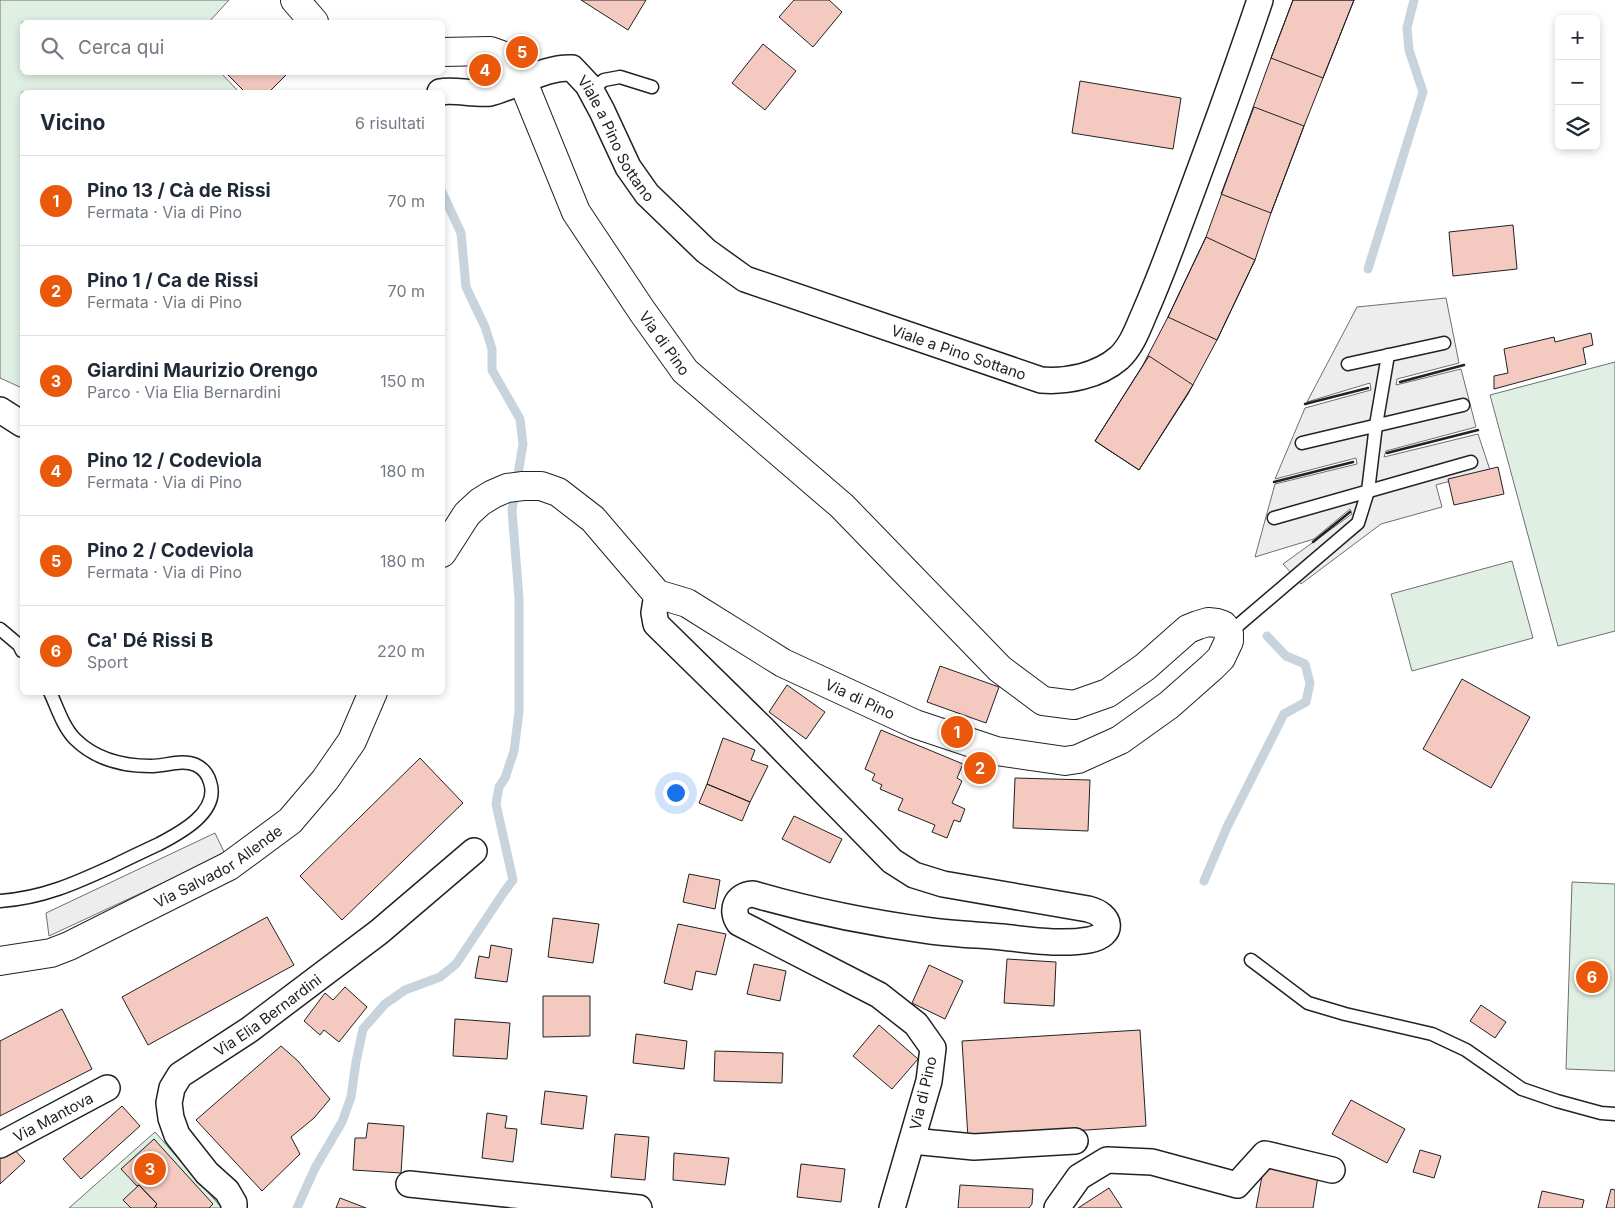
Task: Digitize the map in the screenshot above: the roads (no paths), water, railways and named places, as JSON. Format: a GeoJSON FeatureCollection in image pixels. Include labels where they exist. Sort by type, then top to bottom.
{"type":"FeatureCollection","features":[{"type":"Feature","properties":{"kind":"street"},"geometry":{"type":"LineString","coordinates":[[295,0],[312,20]]}},
{"type":"Feature","properties":{"kind":"street","name":"Viale a Pino Sottano"},"geometry":{"type":"LineString","coordinates":[[445,91],[492,93],[544,72],[561,67],[572,68],[591,90],[628,167],[647,194],[706,251],[745,279],[1041,380],[1056,382],[1089,374],[1105,367],[1118,358],[1131,344],[1159,278],[1232,84],[1260,0]]}},
{"type":"Feature","properties":{"kind":"street","name":"Via di Pino"},"geometry":{"type":"LineString","coordinates":[[445,52],[497,53],[509,60],[523,82],[576,212],[642,311],[685,371],[842,506],[1000,669],[1043,701],[1074,705],[1108,693],[1145,666],[1188,630],[1198,625],[1217,622],[1223,625],[1229,633],[1229,641],[1221,658],[1169,705],[1120,740],[1078,759],[1065,761],[996,751],[915,724],[783,663],[687,603],[657,594],[654,613],[656,624],[892,860],[914,875],[943,884],[1088,909],[1101,914],[1108,924],[1102,936],[1079,941],[1061,942],[932,931],[803,908],[753,894],[747,894],[738,901],[734,912],[739,923],[744,927],[880,995],[916,1024],[933,1048],[929,1081],[892,1208]]}},
{"type":"Feature","properties":{"kind":"street"},"geometry":{"type":"LineString","coordinates":[[0,410],[20,423]]}},
{"type":"Feature","properties":{"kind":"street"},"geometry":{"type":"LineString","coordinates":[[445,548],[467,514],[480,502],[507,488],[541,486],[558,492],[593,518],[657,594]]}},
{"type":"Feature","properties":{"kind":"street","name":"Via Salvador Allende"},"geometry":{"type":"LineString","coordinates":[[0,961],[51,953],[69,946],[229,866],[290,821],[325,780],[352,741],[372,695]]}},
{"type":"Feature","properties":{"kind":"street","name":"Via Elia Bernardini"},"geometry":{"type":"LineString","coordinates":[[234,1208],[234,1203],[228,1191],[207,1173],[177,1135],[171,1118],[169,1103],[172,1088],[180,1075],[249,1030],[379,932],[474,852]]}},
{"type":"Feature","properties":{"kind":"street","name":"Via Mantova"},"geometry":{"type":"LineString","coordinates":[[0,1145],[107,1088]]}},
{"type":"Feature","properties":{"kind":"street","name":"Via di Pino"},"geometry":{"type":"LineString","coordinates":[[912,1141],[974,1147],[1075,1141]]}},
{"type":"Feature","properties":{"kind":"street"},"geometry":{"type":"LineString","coordinates":[[1058,1208],[1079,1177],[1107,1160],[1152,1162],[1237,1185],[1265,1154],[1332,1170]]}},
{"type":"Feature","properties":{"kind":"street"},"geometry":{"type":"LineString","coordinates":[[410,1184],[554,1204],[639,1208]]}},
{"type":"Feature","properties":{"kind":"lane"},"geometry":{"type":"LineString","coordinates":[[591,90],[604,80],[620,77],[652,87]]}},
{"type":"Feature","properties":{"kind":"lane"},"geometry":{"type":"LineString","coordinates":[[1348,364],[1444,343]]}},
{"type":"Feature","properties":{"kind":"lane"},"geometry":{"type":"LineString","coordinates":[[1229,633],[1358,523],[1368,491],[1376,425],[1388,355]]}},
{"type":"Feature","properties":{"kind":"lane"},"geometry":{"type":"LineString","coordinates":[[1302,443],[1463,404]]}},
{"type":"Feature","properties":{"kind":"lane"},"geometry":{"type":"LineString","coordinates":[[1274,518],[1471,462]]}},
{"type":"Feature","properties":{"kind":"lane"},"geometry":{"type":"LineString","coordinates":[[0,629],[20,648]]}},
{"type":"Feature","properties":{"kind":"lane"},"geometry":{"type":"LineString","coordinates":[[0,901],[33,897],[56,891],[159,844],[190,826],[208,806],[211,796],[211,785],[206,773],[197,766],[185,762],[152,766],[120,764],[96,755],[74,738],[51,695]]}},
{"type":"Feature","properties":{"kind":"lane"},"geometry":{"type":"LineString","coordinates":[[1251,960],[1308,1003],[1345,1014],[1432,1034],[1466,1050],[1522,1089],[1601,1113],[1615,1114]]}},
{"type":"Feature","properties":{"kind":"waterway"},"geometry":{"type":"LineString","coordinates":[[1368,269],[1423,92],[1409,50],[1407,28],[1414,0]]}},
{"type":"Feature","properties":{"kind":"waterway"},"geometry":{"type":"LineString","coordinates":[[297,1208],[315,1168],[342,1122],[351,1097],[363,1029],[385,1004],[405,990],[440,977],[456,964],[513,880],[496,804],[499,787],[505,778],[514,751],[519,712],[519,598],[512,510],[523,444],[520,419],[492,370],[492,349],[485,327],[466,287],[461,233],[445,198]]}},
{"type":"Feature","properties":{"kind":"waterway"},"geometry":{"type":"LineString","coordinates":[[1204,881],[1227,827],[1284,714],[1306,702],[1310,683],[1305,664],[1286,656],[1267,636]]}},
{"type":"Feature","properties":{"kind":"place","name":"Pino 2 / Codeviola"},"geometry":{"type":"Point","coordinates":[522,52]}},
{"type":"Feature","properties":{"kind":"place","name":"Pino 12 / Codeviola"},"geometry":{"type":"Point","coordinates":[485,70]}},
{"type":"Feature","properties":{"kind":"place","name":"Pino 13 / Cà de Rissi"},"geometry":{"type":"Point","coordinates":[957,732]}},
{"type":"Feature","properties":{"kind":"place","name":"Pino 1 / Ca de Rissi"},"geometry":{"type":"Point","coordinates":[980,768]}},
{"type":"Feature","properties":{"kind":"place","name":"Ca' Dé Rissi B"},"geometry":{"type":"Point","coordinates":[1592,977]}},
{"type":"Feature","properties":{"kind":"place","name":"Giardini Maurizio Orengo"},"geometry":{"type":"Point","coordinates":[150,1169]}}]}
